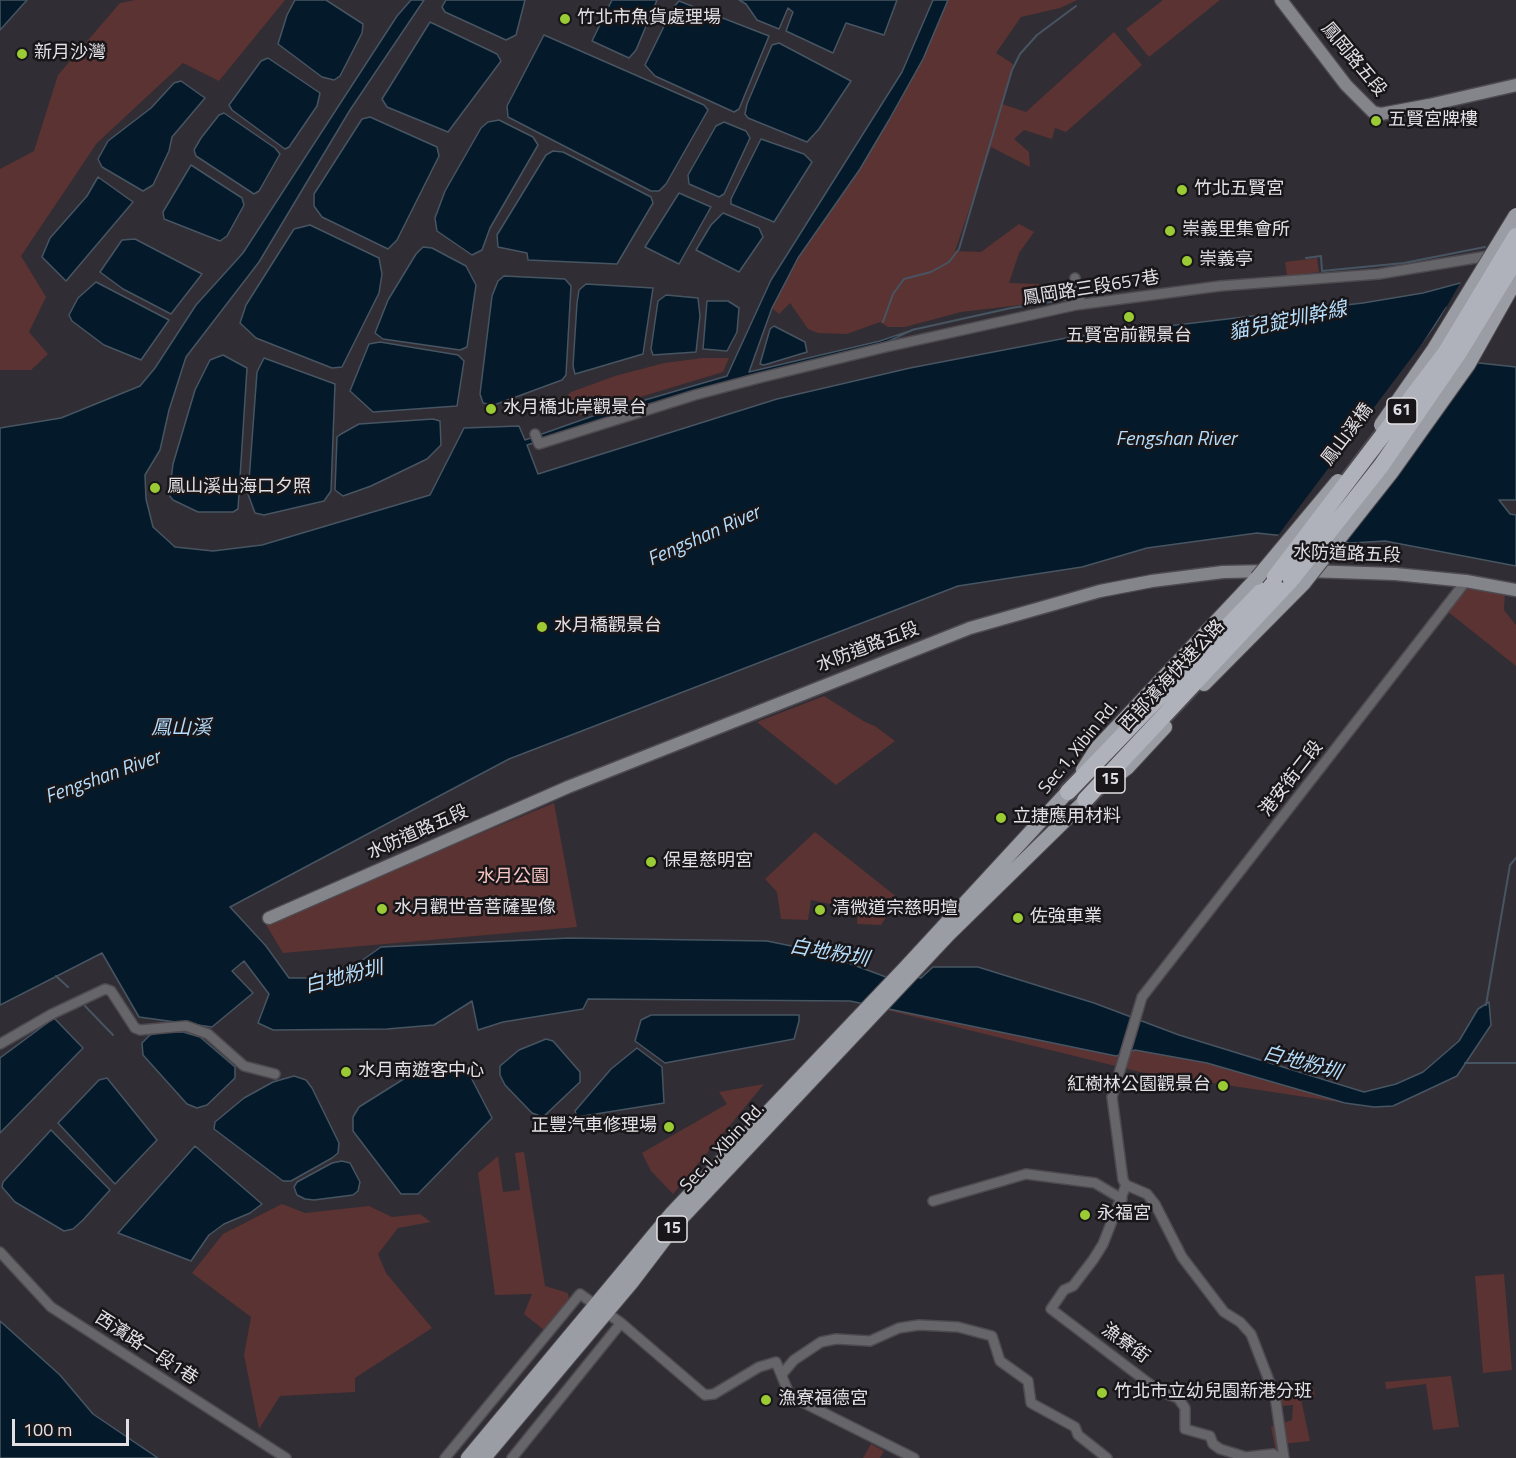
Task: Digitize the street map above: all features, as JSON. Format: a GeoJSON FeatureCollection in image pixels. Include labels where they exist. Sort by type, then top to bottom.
{"type":"FeatureCollection","features":[{"type":"Feature","properties":{"kind":"highway","name":"鳳山溪橋"},"geometry":{"type":"LineString","coordinates":[[1290,580],[1446,352],[1516,236]]}},
{"type":"Feature","properties":{"kind":"highway","name":"61"},"geometry":{"type":"LineString","coordinates":[[1290,580],[1381,466],[1458,354],[1516,259]]}},
{"type":"Feature","properties":{"kind":"highway","name":"西部濱海快速公路"},"geometry":{"type":"LineString","coordinates":[[1068,792],[1290,580]]}},
{"type":"Feature","properties":{"kind":"highway","name":"西部濱海快速公路"},"geometry":{"type":"LineString","coordinates":[[1084,800],[1290,580]]}},
{"type":"Feature","properties":{"kind":"main road","name":"鳳山溪橋"},"geometry":{"type":"LineString","coordinates":[[1257,578],[1355,462],[1434,350],[1516,216]]}},
{"type":"Feature","properties":{"kind":"main road"},"geometry":{"type":"LineString","coordinates":[[1290,580],[1391,473],[1468,365],[1516,280]]}},
{"type":"Feature","properties":{"kind":"main road","name":"Sec.1, Xibin Rd."},"geometry":{"type":"LineString","coordinates":[[468,1458],[677,1223],[875,1014],[909,971],[1068,792],[1097,748],[1257,578]]}},
{"type":"Feature","properties":{"kind":"main road","name":"Sec.1, Xibin Rd."},"geometry":{"type":"LineString","coordinates":[[484,1458],[601,1309],[672,1213],[854,1020],[909,971],[1084,800]]}},
{"type":"Feature","properties":{"kind":"street","name":"鳳岡路五段"},"geometry":{"type":"LineString","coordinates":[[1281,0],[1347,85],[1373,112],[1381,114],[1430,105],[1516,85]]}},
{"type":"Feature","properties":{"kind":"street","name":"鳳岡路三段657巷"},"geometry":{"type":"LineString","coordinates":[[535,434],[539,444],[700,394],[886,347],[1081,304],[1220,286],[1379,274],[1516,249]]}},
{"type":"Feature","properties":{"kind":"street"},"geometry":{"type":"LineString","coordinates":[[1075,278],[1081,304]]}},
{"type":"Feature","properties":{"kind":"street","name":"水防道路五段"},"geometry":{"type":"LineString","coordinates":[[268,918],[568,787],[822,686],[970,628],[1100,591],[1223,572],[1329,571],[1466,581],[1516,590]]}},
{"type":"Feature","properties":{"kind":"street","name":"港安街二段"},"geometry":{"type":"LineString","coordinates":[[1126,1185],[1123,1180],[1112,1097],[1142,997],[1466,581]]}},
{"type":"Feature","properties":{"kind":"street"},"geometry":{"type":"LineString","coordinates":[[0,1044],[52,1014],[105,989],[111,991],[135,1028],[140,1030],[186,1026],[208,1034],[244,1066],[275,1074]]}},
{"type":"Feature","properties":{"kind":"street"},"geometry":{"type":"LineString","coordinates":[[933,1201],[1026,1174],[1095,1183],[1122,1199]]}},
{"type":"Feature","properties":{"kind":"street"},"geometry":{"type":"LineString","coordinates":[[1126,1185],[1147,1194],[1155,1204],[1182,1257],[1224,1312],[1240,1322],[1251,1334],[1275,1396],[1284,1458]]}},
{"type":"Feature","properties":{"kind":"street","name":"漁寮街"},"geometry":{"type":"LineString","coordinates":[[1126,1185],[1122,1199],[1093,1260],[1073,1286],[1064,1290],[1051,1308],[1159,1390],[1178,1398],[1185,1408],[1185,1429],[1210,1436],[1213,1444],[1220,1449],[1246,1457],[1273,1454],[1279,1458]]}},
{"type":"Feature","properties":{"kind":"street","name":"西濱路一段1巷"},"geometry":{"type":"LineString","coordinates":[[0,1252],[51,1307],[286,1458]]}},
{"type":"Feature","properties":{"kind":"street"},"geometry":{"type":"LineString","coordinates":[[445,1458],[580,1294],[621,1323],[705,1395],[714,1394],[767,1363],[776,1362],[790,1396],[914,1458]]}},
{"type":"Feature","properties":{"kind":"street"},"geometry":{"type":"LineString","coordinates":[[512,1458],[621,1323]]}},
{"type":"Feature","properties":{"kind":"street"},"geometry":{"type":"LineString","coordinates":[[782,1374],[801,1354],[820,1342],[836,1339],[870,1341],[899,1328],[919,1324],[958,1327],[992,1336],[1000,1361],[1028,1381],[1031,1403],[1075,1427],[1078,1435],[1107,1458]]}},
{"type":"Feature","properties":{"kind":"green space"},"geometry":{"type":"Polygon","coordinates":[[[135,0],[285,0],[219,81],[183,63],[97,143],[21,256],[46,297],[29,332],[48,354],[31,370],[0,370],[0,169],[34,151],[58,75],[120,3],[135,0]]]}},
{"type":"Feature","properties":{"kind":"green space"},"geometry":{"type":"Polygon","coordinates":[[[948,0],[1077,0],[1060,8],[1021,17],[996,53],[1013,64],[1002,104],[1026,112],[1114,32],[1142,65],[1066,132],[1055,128],[1052,139],[1024,130],[1014,139],[1029,152],[1030,167],[991,147],[955,251],[981,252],[1019,224],[1034,232],[1019,253],[1009,283],[1068,285],[1071,299],[961,312],[905,327],[888,327],[880,322],[847,334],[818,333],[808,329],[790,303],[779,314],[772,308],[798,258],[860,169],[889,120],[923,59],[948,0]]]}},
{"type":"Feature","properties":{"kind":"green space"},"geometry":{"type":"Polygon","coordinates":[[[1163,0],[1220,0],[1149,57],[1126,29],[1163,0]]]}},
{"type":"Feature","properties":{"kind":"green space"},"geometry":{"type":"Polygon","coordinates":[[[1317,258],[1319,272],[1287,276],[1285,262],[1317,258]]]}},
{"type":"Feature","properties":{"kind":"green space"},"geometry":{"type":"Polygon","coordinates":[[[703,358],[729,358],[723,372],[577,416],[568,395],[615,376],[664,363],[703,358]]]}},
{"type":"Feature","properties":{"kind":"green space"},"geometry":{"type":"Polygon","coordinates":[[[1456,583],[1505,591],[1504,610],[1516,625],[1516,666],[1447,611],[1456,597],[1456,583]]]}},
{"type":"Feature","properties":{"kind":"green space"},"geometry":{"type":"Polygon","coordinates":[[[824,696],[875,726],[895,741],[836,785],[757,722],[824,696]]]}},
{"type":"Feature","properties":{"kind":"green space","name":"水月公園"},"geometry":{"type":"Polygon","coordinates":[[[554,803],[577,927],[283,953],[265,923],[554,803]]]}},
{"type":"Feature","properties":{"kind":"green space"},"geometry":{"type":"Polygon","coordinates":[[[815,832],[898,898],[881,925],[857,924],[858,910],[811,900],[808,920],[781,919],[777,892],[765,879],[815,832]]]}},
{"type":"Feature","properties":{"kind":"green space"},"geometry":{"type":"Polygon","coordinates":[[[655,958],[1207,1053],[1345,1103],[1140,1072],[850,1001],[588,999],[583,1009],[503,1022],[478,1030],[655,958]]]}},
{"type":"Feature","properties":{"kind":"green space"},"geometry":{"type":"Polygon","coordinates":[[[764,1084],[673,1194],[651,1171],[642,1153],[727,1104],[719,1092],[764,1084]]]}},
{"type":"Feature","properties":{"kind":"green space"},"geometry":{"type":"Polygon","coordinates":[[[524,1152],[545,1286],[568,1293],[569,1301],[544,1330],[524,1314],[532,1294],[495,1295],[478,1173],[498,1156],[503,1192],[520,1190],[515,1153],[524,1152]]]}},
{"type":"Feature","properties":{"kind":"green space"},"geometry":{"type":"Polygon","coordinates":[[[282,1204],[305,1213],[369,1206],[392,1217],[420,1214],[431,1222],[398,1228],[378,1254],[386,1273],[432,1328],[355,1378],[355,1392],[280,1396],[259,1429],[244,1355],[251,1317],[192,1273],[223,1234],[282,1204]]]}},
{"type":"Feature","properties":{"kind":"green space"},"geometry":{"type":"Polygon","coordinates":[[[1504,1274],[1512,1370],[1483,1373],[1475,1276],[1504,1274]]]}},
{"type":"Feature","properties":{"kind":"green space"},"geometry":{"type":"Polygon","coordinates":[[[1451,1376],[1459,1427],[1433,1430],[1426,1384],[1386,1389],[1385,1382],[1451,1376]]]}},
{"type":"Feature","properties":{"kind":"green space"},"geometry":{"type":"Polygon","coordinates":[[[1313,1387],[1315,1397],[1301,1399],[1310,1441],[1283,1444],[1277,1458],[1271,1427],[1292,1420],[1293,1405],[1282,1406],[1277,1391],[1313,1387]]]}},
{"type":"Feature","properties":{"kind":"green space"},"geometry":{"type":"Polygon","coordinates":[[[871,1444],[884,1451],[880,1458],[863,1458],[871,1444]]]}},
{"type":"Feature","properties":{"kind":"water"},"geometry":{"type":"Polygon","coordinates":[[[0,0],[27,0],[0,30],[0,0]]]}},
{"type":"Feature","properties":{"kind":"water"},"geometry":{"type":"Polygon","coordinates":[[[295,0],[326,0],[363,24],[362,33],[340,76],[334,80],[322,77],[278,44],[287,15],[295,0]]]}},
{"type":"Feature","properties":{"kind":"water","name":"鳳山溪"},"geometry":{"type":"Polygon","coordinates":[[[411,0],[424,0],[350,110],[259,262],[186,357],[169,410],[160,450],[145,475],[146,499],[153,527],[175,547],[213,551],[262,545],[430,495],[464,428],[519,426],[525,440],[604,412],[727,376],[771,280],[902,72],[933,0],[948,0],[923,59],[889,120],[860,169],[798,258],[772,308],[749,372],[880,341],[915,329],[882,344],[748,376],[527,445],[538,474],[777,399],[910,368],[1066,338],[1363,303],[1423,293],[1516,268],[1446,308],[1415,356],[1516,367],[1516,500],[1499,500],[1510,514],[1516,515],[1516,566],[1385,541],[1351,543],[1257,533],[1147,548],[1082,567],[958,586],[509,759],[230,907],[266,946],[289,978],[337,978],[381,947],[569,938],[767,941],[816,951],[886,977],[895,973],[921,978],[933,967],[978,967],[1094,1003],[1179,1035],[1364,1092],[1396,1084],[1423,1072],[1459,1041],[1478,1009],[1489,1002],[1491,1025],[1457,1076],[1393,1106],[1374,1107],[1345,1103],[1207,1063],[1135,1050],[1116,1056],[850,1001],[588,999],[583,1009],[503,1022],[478,1030],[472,1001],[434,1025],[387,1029],[273,1030],[258,1023],[269,994],[244,961],[232,971],[253,993],[212,1027],[139,1017],[102,953],[0,1005],[0,428],[61,418],[140,386],[155,368],[196,305],[243,253],[397,16],[411,0]]]}},
{"type":"Feature","properties":{"kind":"water"},"geometry":{"type":"Polygon","coordinates":[[[446,0],[525,0],[516,35],[506,40],[445,12],[442,7],[446,0]]]}},
{"type":"Feature","properties":{"kind":"water"},"geometry":{"type":"Polygon","coordinates":[[[612,0],[657,0],[636,50],[629,58],[592,41],[612,0]]]}},
{"type":"Feature","properties":{"kind":"water"},"geometry":{"type":"Polygon","coordinates":[[[739,0],[897,0],[884,35],[846,23],[833,53],[786,31],[793,12],[788,8],[779,29],[757,20],[746,4],[739,0]]]}},
{"type":"Feature","properties":{"kind":"water"},"geometry":{"type":"Polygon","coordinates":[[[679,1],[769,36],[739,109],[734,112],[655,76],[645,65],[673,8],[679,1]]]}},
{"type":"Feature","properties":{"kind":"water"},"geometry":{"type":"Polygon","coordinates":[[[430,22],[497,54],[501,61],[448,132],[387,107],[382,99],[430,22]]]}},
{"type":"Feature","properties":{"kind":"water"},"geometry":{"type":"Polygon","coordinates":[[[544,35],[704,105],[708,110],[666,184],[659,191],[651,191],[508,117],[507,106],[544,35]]]}},
{"type":"Feature","properties":{"kind":"water"},"geometry":{"type":"Polygon","coordinates":[[[779,43],[851,81],[819,129],[807,142],[748,118],[745,114],[772,45],[779,43]]]}},
{"type":"Feature","properties":{"kind":"water"},"geometry":{"type":"Polygon","coordinates":[[[268,58],[320,93],[317,106],[289,147],[285,149],[232,110],[229,105],[261,61],[268,58]]]}},
{"type":"Feature","properties":{"kind":"water"},"geometry":{"type":"Polygon","coordinates":[[[181,81],[205,98],[172,137],[169,151],[153,185],[143,191],[102,167],[98,159],[108,141],[151,108],[174,83],[181,81]]]}},
{"type":"Feature","properties":{"kind":"water"},"geometry":{"type":"Polygon","coordinates":[[[224,113],[275,148],[280,154],[259,191],[254,194],[196,156],[194,150],[201,138],[219,115],[224,113]]]}},
{"type":"Feature","properties":{"kind":"water"},"geometry":{"type":"Polygon","coordinates":[[[370,117],[437,147],[439,156],[397,240],[388,249],[322,217],[314,206],[314,194],[362,119],[370,117]]]}},
{"type":"Feature","properties":{"kind":"water"},"geometry":{"type":"Polygon","coordinates":[[[499,120],[533,137],[538,145],[490,228],[482,250],[472,255],[437,231],[435,218],[445,191],[481,128],[488,122],[499,120]]]}},
{"type":"Feature","properties":{"kind":"water"},"geometry":{"type":"Polygon","coordinates":[[[724,122],[746,131],[750,138],[724,194],[719,197],[689,184],[688,175],[716,126],[724,122]]]}},
{"type":"Feature","properties":{"kind":"water"},"geometry":{"type":"Polygon","coordinates":[[[761,139],[804,154],[812,162],[774,222],[731,204],[731,199],[761,139]]]}},
{"type":"Feature","properties":{"kind":"water"},"geometry":{"type":"Polygon","coordinates":[[[553,151],[563,152],[651,197],[653,203],[617,264],[528,260],[527,253],[498,247],[497,235],[546,155],[553,151]]]}},
{"type":"Feature","properties":{"kind":"water"},"geometry":{"type":"Polygon","coordinates":[[[191,165],[242,198],[244,205],[227,236],[220,241],[164,219],[163,212],[191,165]]]}},
{"type":"Feature","properties":{"kind":"water"},"geometry":{"type":"Polygon","coordinates":[[[98,177],[133,202],[66,281],[42,257],[50,238],[87,196],[98,177]]]}},
{"type":"Feature","properties":{"kind":"water"},"geometry":{"type":"Polygon","coordinates":[[[679,193],[711,207],[679,264],[645,247],[679,193]]]}},
{"type":"Feature","properties":{"kind":"water"},"geometry":{"type":"Polygon","coordinates":[[[723,213],[759,228],[763,237],[739,272],[696,250],[711,225],[723,213]]]}},
{"type":"Feature","properties":{"kind":"water"},"geometry":{"type":"Polygon","coordinates":[[[310,225],[379,258],[382,274],[379,293],[342,367],[332,368],[256,338],[240,323],[246,305],[294,229],[310,225]]]}},
{"type":"Feature","properties":{"kind":"water"},"geometry":{"type":"Polygon","coordinates":[[[135,239],[202,274],[171,314],[123,289],[100,272],[122,240],[135,239]]]}},
{"type":"Feature","properties":{"kind":"water"},"geometry":{"type":"Polygon","coordinates":[[[423,247],[432,248],[466,266],[476,285],[467,347],[460,350],[383,339],[375,333],[388,300],[416,254],[423,247]]]}},
{"type":"Feature","properties":{"kind":"water"},"geometry":{"type":"Polygon","coordinates":[[[504,276],[565,279],[571,286],[566,375],[562,380],[494,405],[483,403],[480,394],[492,296],[498,281],[504,276]]]}},
{"type":"Feature","properties":{"kind":"water"},"geometry":{"type":"Polygon","coordinates":[[[96,282],[169,320],[141,360],[104,345],[72,321],[69,315],[78,298],[96,282]]]}},
{"type":"Feature","properties":{"kind":"water"},"geometry":{"type":"Polygon","coordinates":[[[586,284],[653,288],[643,354],[575,374],[573,366],[577,303],[579,290],[586,284]]]}},
{"type":"Feature","properties":{"kind":"water"},"geometry":{"type":"Polygon","coordinates":[[[666,295],[698,298],[700,316],[696,352],[653,355],[651,349],[658,301],[666,295]]]}},
{"type":"Feature","properties":{"kind":"water"},"geometry":{"type":"Polygon","coordinates":[[[707,301],[728,301],[739,308],[737,332],[727,351],[703,349],[707,301]]]}},
{"type":"Feature","properties":{"kind":"water"},"geometry":{"type":"Polygon","coordinates":[[[774,326],[805,342],[807,352],[764,365],[760,364],[770,329],[774,326]]]}},
{"type":"Feature","properties":{"kind":"water"},"geometry":{"type":"Polygon","coordinates":[[[380,342],[458,355],[464,361],[457,406],[373,412],[350,391],[369,344],[380,342]]]}},
{"type":"Feature","properties":{"kind":"water"},"geometry":{"type":"Polygon","coordinates":[[[223,355],[247,368],[238,509],[233,512],[198,512],[173,500],[169,495],[173,464],[195,390],[210,360],[223,355]]]}},
{"type":"Feature","properties":{"kind":"water"},"geometry":{"type":"Polygon","coordinates":[[[264,358],[335,384],[331,491],[324,501],[264,515],[255,513],[248,494],[257,372],[264,358]]]}},
{"type":"Feature","properties":{"kind":"water"},"geometry":{"type":"Polygon","coordinates":[[[433,419],[440,421],[441,445],[427,459],[371,486],[343,496],[335,490],[337,437],[341,434],[359,424],[433,419]]]}},
{"type":"Feature","properties":{"kind":"water"},"geometry":{"type":"Polygon","coordinates":[[[651,1015],[799,1015],[799,1021],[794,1039],[665,1063],[635,1041],[641,1020],[651,1015]]]}},
{"type":"Feature","properties":{"kind":"water"},"geometry":{"type":"Polygon","coordinates":[[[54,1018],[83,1048],[0,1133],[0,1058],[54,1018]]]}},
{"type":"Feature","properties":{"kind":"water"},"geometry":{"type":"Polygon","coordinates":[[[163,1032],[183,1032],[200,1037],[235,1067],[235,1078],[207,1105],[197,1108],[187,1104],[143,1055],[142,1043],[150,1035],[163,1032]]]}},
{"type":"Feature","properties":{"kind":"water"},"geometry":{"type":"Polygon","coordinates":[[[546,1039],[553,1041],[580,1072],[580,1082],[543,1117],[532,1113],[505,1085],[500,1075],[500,1066],[519,1050],[546,1039]]]}},
{"type":"Feature","properties":{"kind":"water"},"geometry":{"type":"Polygon","coordinates":[[[637,1048],[662,1067],[664,1103],[577,1117],[575,1111],[611,1069],[637,1048]]]}},
{"type":"Feature","properties":{"kind":"water"},"geometry":{"type":"Polygon","coordinates":[[[463,1062],[492,1118],[418,1194],[401,1194],[353,1131],[353,1117],[359,1107],[410,1075],[463,1062]]]}},
{"type":"Feature","properties":{"kind":"water"},"geometry":{"type":"Polygon","coordinates":[[[294,1076],[306,1080],[312,1088],[339,1143],[338,1153],[291,1181],[283,1181],[214,1129],[215,1122],[244,1098],[273,1082],[294,1076]]]}},
{"type":"Feature","properties":{"kind":"water"},"geometry":{"type":"Polygon","coordinates":[[[107,1078],[157,1140],[115,1184],[58,1123],[99,1080],[107,1078]]]}},
{"type":"Feature","properties":{"kind":"water"},"geometry":{"type":"Polygon","coordinates":[[[51,1130],[110,1190],[73,1229],[64,1231],[15,1202],[2,1187],[3,1182],[51,1130]]]}},
{"type":"Feature","properties":{"kind":"water"},"geometry":{"type":"Polygon","coordinates":[[[195,1146],[262,1204],[250,1213],[224,1224],[209,1235],[191,1261],[118,1233],[195,1146]]]}},
{"type":"Feature","properties":{"kind":"water"},"geometry":{"type":"Polygon","coordinates":[[[342,1161],[350,1163],[360,1182],[358,1191],[353,1195],[314,1200],[297,1195],[294,1187],[297,1182],[332,1163],[342,1161]]]}},
{"type":"Feature","properties":{"kind":"water"},"geometry":{"type":"Polygon","coordinates":[[[0,1321],[60,1375],[93,1414],[158,1458],[0,1458],[0,1321]]]}},
{"type":"Feature","properties":{"kind":"pier"},"geometry":{"type":"Polygon","coordinates":[[[1516,265],[1516,293],[1448,310],[1420,354],[1447,356],[1340,545],[1276,538],[1436,325],[1462,280],[1516,265]]]}},
{"type":"Feature","properties":{"kind":"waterway"},"geometry":{"type":"LineString","coordinates":[[883,322],[893,294],[904,279],[931,272],[949,262],[959,249],[1012,70],[1020,54],[1037,35],[1076,6]]}},
{"type":"Feature","properties":{"kind":"waterway"},"geometry":{"type":"LineString","coordinates":[[1306,258],[1321,256],[1322,271],[1404,263],[1485,247]]}},
{"type":"Feature","properties":{"kind":"waterway"},"geometry":{"type":"LineString","coordinates":[[912,330],[1011,308],[1077,298]]}},
{"type":"Feature","properties":{"kind":"waterway","name":"白地粉圳"},"geometry":{"type":"LineString","coordinates":[[1486,1005],[1510,865],[1516,858]]}},
{"type":"Feature","properties":{"kind":"waterway"},"geometry":{"type":"LineString","coordinates":[[56,976],[68,987]]}},
{"type":"Feature","properties":{"kind":"waterway"},"geometry":{"type":"LineString","coordinates":[[85,1006],[113,1035]]}},
{"type":"Feature","properties":{"kind":"waterway"},"geometry":{"type":"LineString","coordinates":[[1465,1063],[1516,1063]]}},
{"type":"Feature","properties":{"kind":"place","name":"竹北市魚貨處理場"},"geometry":{"type":"Point","coordinates":[565,19]}},
{"type":"Feature","properties":{"kind":"place","name":"新月沙灣"},"geometry":{"type":"Point","coordinates":[22,54]}},
{"type":"Feature","properties":{"kind":"place","name":"五賢宮牌樓"},"geometry":{"type":"Point","coordinates":[1376,121]}},
{"type":"Feature","properties":{"kind":"place","name":"竹北五賢宮"},"geometry":{"type":"Point","coordinates":[1182,190]}},
{"type":"Feature","properties":{"kind":"place","name":"崇義里集會所"},"geometry":{"type":"Point","coordinates":[1170,231]}},
{"type":"Feature","properties":{"kind":"place","name":"崇義亭"},"geometry":{"type":"Point","coordinates":[1187,261]}},
{"type":"Feature","properties":{"kind":"place","name":"五賢宮前觀景台"},"geometry":{"type":"Point","coordinates":[1129,317]}},
{"type":"Feature","properties":{"kind":"place","name":"水月橋北岸觀景台"},"geometry":{"type":"Point","coordinates":[491,409]}},
{"type":"Feature","properties":{"kind":"place","name":"鳳山溪出海口夕照"},"geometry":{"type":"Point","coordinates":[155,488]}},
{"type":"Feature","properties":{"kind":"place","name":"水月橋觀景台"},"geometry":{"type":"Point","coordinates":[542,627]}},
{"type":"Feature","properties":{"kind":"place","name":"立捷應用材料"},"geometry":{"type":"Point","coordinates":[1001,818]}},
{"type":"Feature","properties":{"kind":"place","name":"保星慈明宮"},"geometry":{"type":"Point","coordinates":[651,862]}},
{"type":"Feature","properties":{"kind":"place","name":"水月觀世音菩薩聖像"},"geometry":{"type":"Point","coordinates":[382,909]}},
{"type":"Feature","properties":{"kind":"place","name":"清微道宗慈明壇"},"geometry":{"type":"Point","coordinates":[820,910]}},
{"type":"Feature","properties":{"kind":"place","name":"佐強車業"},"geometry":{"type":"Point","coordinates":[1018,918]}},
{"type":"Feature","properties":{"kind":"place","name":"水月南遊客中心"},"geometry":{"type":"Point","coordinates":[346,1072]}},
{"type":"Feature","properties":{"kind":"place","name":"紅樹林公園觀景台"},"geometry":{"type":"Point","coordinates":[1223,1086]}},
{"type":"Feature","properties":{"kind":"place","name":"正豐汽車修理場"},"geometry":{"type":"Point","coordinates":[669,1127]}},
{"type":"Feature","properties":{"kind":"place","name":"永福宮"},"geometry":{"type":"Point","coordinates":[1085,1215]}},
{"type":"Feature","properties":{"kind":"place","name":"竹北市立幼兒園新港分班"},"geometry":{"type":"Point","coordinates":[1102,1393]}},
{"type":"Feature","properties":{"kind":"place","name":"漁寮福德宮"},"geometry":{"type":"Point","coordinates":[766,1400]}},
{"type":"Feature","properties":{"kind":"water label","name":"貓兒錠圳幹線"},"geometry":{"type":"Point","coordinates":[1288,322]}},
{"type":"Feature","properties":{"kind":"water label","name":"Fengshan River"},"geometry":{"type":"Point","coordinates":[1176,440]}},
{"type":"Feature","properties":{"kind":"water label","name":"Fengshan River"},"geometry":{"type":"Point","coordinates":[704,537]}},
{"type":"Feature","properties":{"kind":"water label","name":"Fengshan River"},"geometry":{"type":"Point","coordinates":[103,778]}}]}
